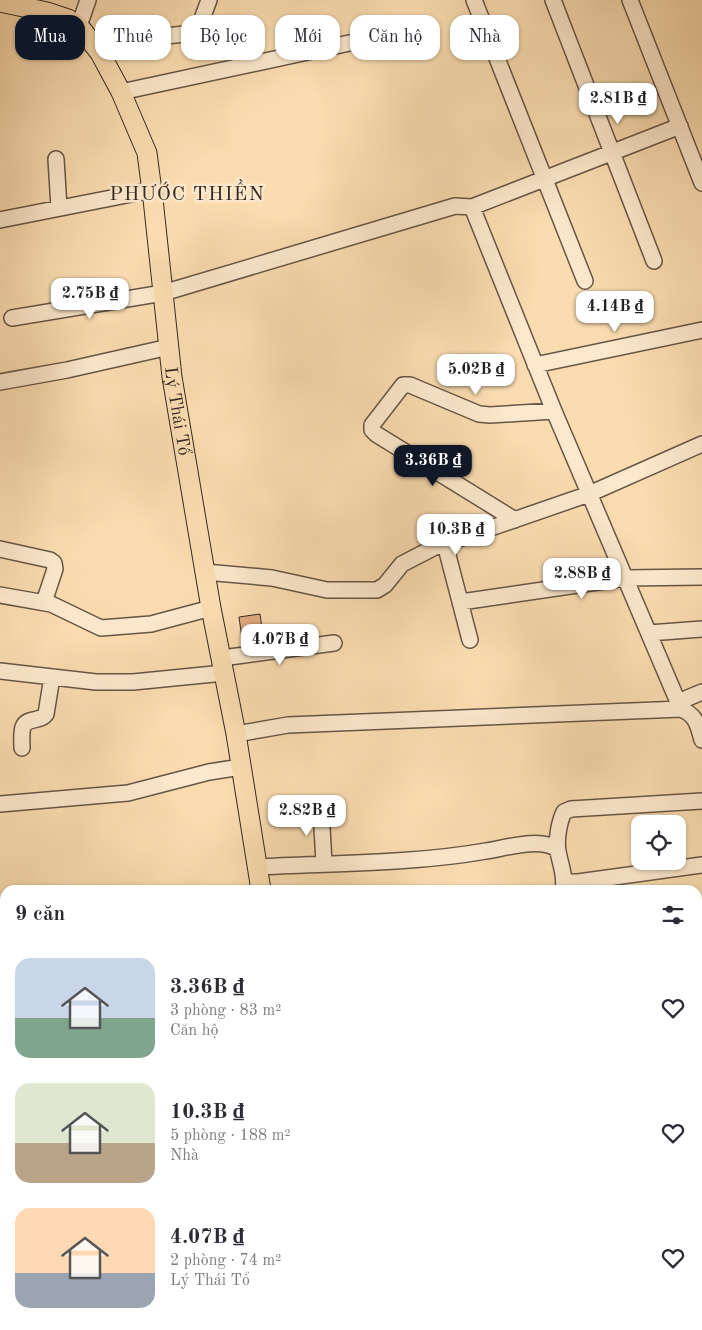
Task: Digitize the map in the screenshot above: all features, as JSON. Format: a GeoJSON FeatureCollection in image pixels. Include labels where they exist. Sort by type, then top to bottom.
{"type":"FeatureCollection","features":[{"type":"Feature","properties":{"kind":"main road","name":"Lý Thái Tổ"},"geometry":{"type":"LineString","coordinates":[[0,2],[49,6],[62,15]]}},
{"type":"Feature","properties":{"kind":"main road","name":"Lý Thái Tổ"},"geometry":{"type":"LineString","coordinates":[[85,33],[100,53],[121,92],[146,153],[152,190],[172,377],[211,608],[236,734],[259,885]]}},
{"type":"Feature","properties":{"kind":"street"},"geometry":{"type":"LineString","coordinates":[[83,15],[88,0]]}},
{"type":"Feature","properties":{"kind":"street"},"geometry":{"type":"LineString","coordinates":[[94,44],[193,33],[199,27],[209,0]]}},
{"type":"Feature","properties":{"kind":"street"},"geometry":{"type":"LineString","coordinates":[[474,0],[585,281]]}},
{"type":"Feature","properties":{"kind":"street"},"geometry":{"type":"LineString","coordinates":[[553,0],[654,261]]}},
{"type":"Feature","properties":{"kind":"street"},"geometry":{"type":"LineString","coordinates":[[630,0],[702,183]]}},
{"type":"Feature","properties":{"kind":"street"},"geometry":{"type":"LineString","coordinates":[[121,92],[350,43]]}},
{"type":"Feature","properties":{"kind":"street"},"geometry":{"type":"LineString","coordinates":[[12,318],[163,293],[455,206],[472,207],[680,126]]}},
{"type":"Feature","properties":{"kind":"street"},"geometry":{"type":"LineString","coordinates":[[56,159],[59,208]]}},
{"type":"Feature","properties":{"kind":"street"},"geometry":{"type":"LineString","coordinates":[[0,220],[152,190]]}},
{"type":"Feature","properties":{"kind":"street"},"geometry":{"type":"LineString","coordinates":[[472,207],[554,411],[679,705],[689,712],[698,724],[702,739]]}},
{"type":"Feature","properties":{"kind":"street"},"geometry":{"type":"LineString","coordinates":[[535,365],[702,330]]}},
{"type":"Feature","properties":{"kind":"street"},"geometry":{"type":"LineString","coordinates":[[0,382],[169,348]]}},
{"type":"Feature","properties":{"kind":"street"},"geometry":{"type":"LineString","coordinates":[[515,520],[376,434],[372,430],[372,425],[403,385],[410,385],[479,414],[554,411]]}},
{"type":"Feature","properties":{"kind":"street"},"geometry":{"type":"LineString","coordinates":[[206,572],[272,578],[327,590],[378,590],[385,585],[402,564],[433,548],[589,494],[702,444]]}},
{"type":"Feature","properties":{"kind":"street"},"geometry":{"type":"LineString","coordinates":[[445,544],[470,640]]}},
{"type":"Feature","properties":{"kind":"street"},"geometry":{"type":"LineString","coordinates":[[0,549],[50,560],[54,563],[55,569],[44,602]]}},
{"type":"Feature","properties":{"kind":"street"},"geometry":{"type":"LineString","coordinates":[[460,602],[625,578],[702,577]]}},
{"type":"Feature","properties":{"kind":"street"},"geometry":{"type":"LineString","coordinates":[[0,595],[44,602],[101,628],[151,624],[211,608]]}},
{"type":"Feature","properties":{"kind":"street"},"geometry":{"type":"LineString","coordinates":[[648,633],[702,629]]}},
{"type":"Feature","properties":{"kind":"street"},"geometry":{"type":"LineString","coordinates":[[0,671],[96,682],[133,682],[334,644]]}},
{"type":"Feature","properties":{"kind":"street"},"geometry":{"type":"LineString","coordinates":[[22,748],[22,728],[26,722],[44,717],[46,714],[52,677]]}},
{"type":"Feature","properties":{"kind":"street"},"geometry":{"type":"LineString","coordinates":[[236,734],[288,725],[679,705],[702,692]]}},
{"type":"Feature","properties":{"kind":"street"},"geometry":{"type":"LineString","coordinates":[[0,804],[128,793],[209,772],[241,767]]}},
{"type":"Feature","properties":{"kind":"street"},"geometry":{"type":"LineString","coordinates":[[564,885],[557,849],[561,818],[564,812],[571,809],[702,801]]}},
{"type":"Feature","properties":{"kind":"street"},"geometry":{"type":"LineString","coordinates":[[321,809],[324,864]]}},
{"type":"Feature","properties":{"kind":"street"},"geometry":{"type":"LineString","coordinates":[[257,867],[450,858],[526,844],[551,844],[557,849]]}},
{"type":"Feature","properties":{"kind":"street"},"geometry":{"type":"LineString","coordinates":[[571,885],[702,865]]}},
{"type":"Feature","properties":{"kind":"building"},"geometry":{"type":"Polygon","coordinates":[[[260,614],[263,636],[242,639],[239,617],[260,614]]]}},
{"type":"Feature","properties":{"kind":"district","name":"PHƯỚC THIỀN"},"geometry":{"type":"Point","coordinates":[187,193]}}]}
